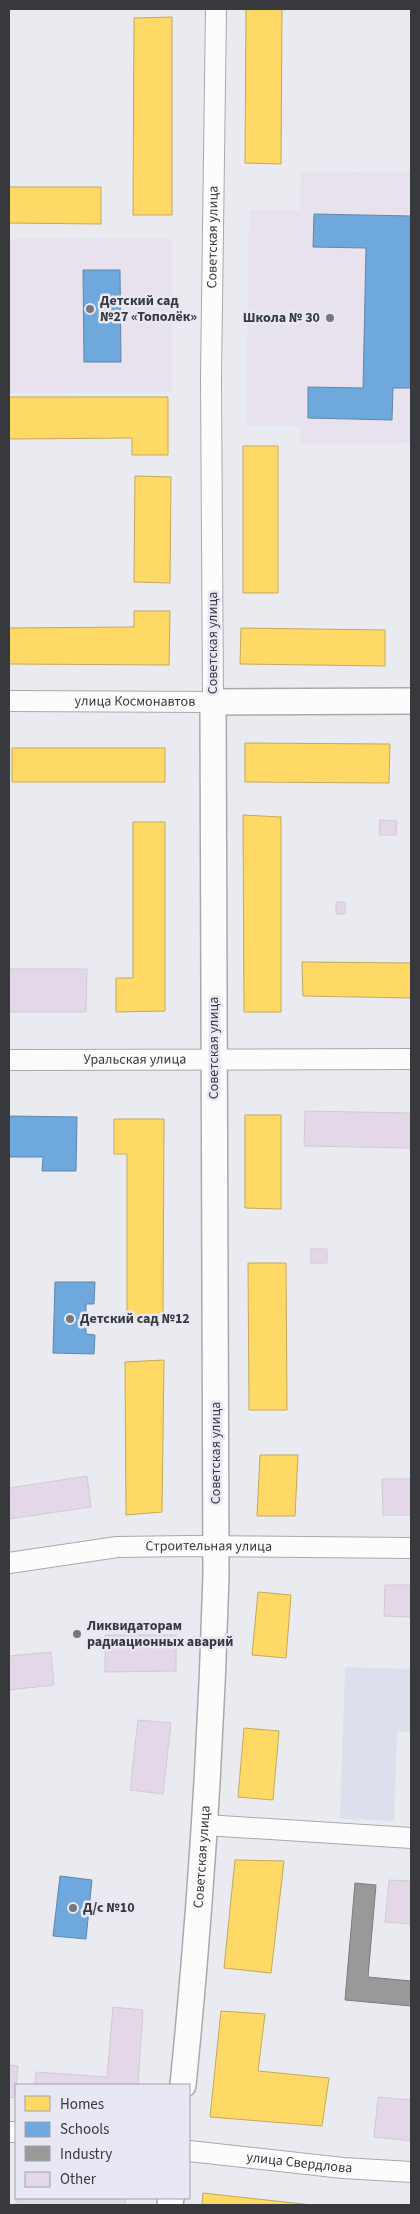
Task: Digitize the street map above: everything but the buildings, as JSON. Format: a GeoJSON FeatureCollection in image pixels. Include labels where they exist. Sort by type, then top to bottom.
{"type":"FeatureCollection","features":[{"type":"Feature","properties":{"kind":"street","name":"Советская улица"},"geometry":{"type":"LineString","coordinates":[[183,2084],[205,1824],[212,1700],[216,1546],[211,378],[216,9]]}},
{"type":"Feature","properties":{"kind":"street","name":"улица Космонавтов"},"geometry":{"type":"LineString","coordinates":[[9,701],[411,701]]}},
{"type":"Feature","properties":{"kind":"street","name":"Уральская улица"},"geometry":{"type":"LineString","coordinates":[[9,1060],[411,1059]]}},
{"type":"Feature","properties":{"kind":"street","name":"Строительная улица"},"geometry":{"type":"LineString","coordinates":[[9,1564],[117,1547],[411,1548]]}},
{"type":"Feature","properties":{"kind":"street"},"geometry":{"type":"LineString","coordinates":[[205,1824],[411,1838]]}},
{"type":"Feature","properties":{"kind":"street","name":"улица Свердлова"},"geometry":{"type":"LineString","coordinates":[[190,2151],[343,2168],[411,2172]]}},
{"type":"Feature","properties":{"kind":"shaded area","name":"Школа № 30"},"geometry":{"type":"Polygon","coordinates":[[[411,171],[411,443],[300,444],[301,426],[246,425],[249,210],[300,210],[301,173],[411,171]]]}},
{"type":"Feature","properties":{"kind":"shaded area","name":"Детский сад №27 «Тополёк»"},"geometry":{"type":"Polygon","coordinates":[[[9,239],[172,239],[172,392],[9,393],[9,239]]]}},
{"type":"Feature","properties":{"kind":"shaded area"},"geometry":{"type":"Polygon","coordinates":[[[345,1667],[411,1669],[411,1732],[397,1732],[394,1821],[340,1819],[345,1667]]]}},
{"type":"Feature","properties":{"kind":"place","name":"Детский сад №27 «Тополёк»"},"geometry":{"type":"Point","coordinates":[90,309]}},
{"type":"Feature","properties":{"kind":"place","name":"Школа № 30"},"geometry":{"type":"Point","coordinates":[330,318]}},
{"type":"Feature","properties":{"kind":"place","name":"Детский сад №12"},"geometry":{"type":"Point","coordinates":[70,1319]}},
{"type":"Feature","properties":{"kind":"place","name":"Ликвидаторам радиационных аварий"},"geometry":{"type":"Point","coordinates":[77,1634]}},
{"type":"Feature","properties":{"kind":"place","name":"Д/с №10"},"geometry":{"type":"Point","coordinates":[73,1908]}}]}
